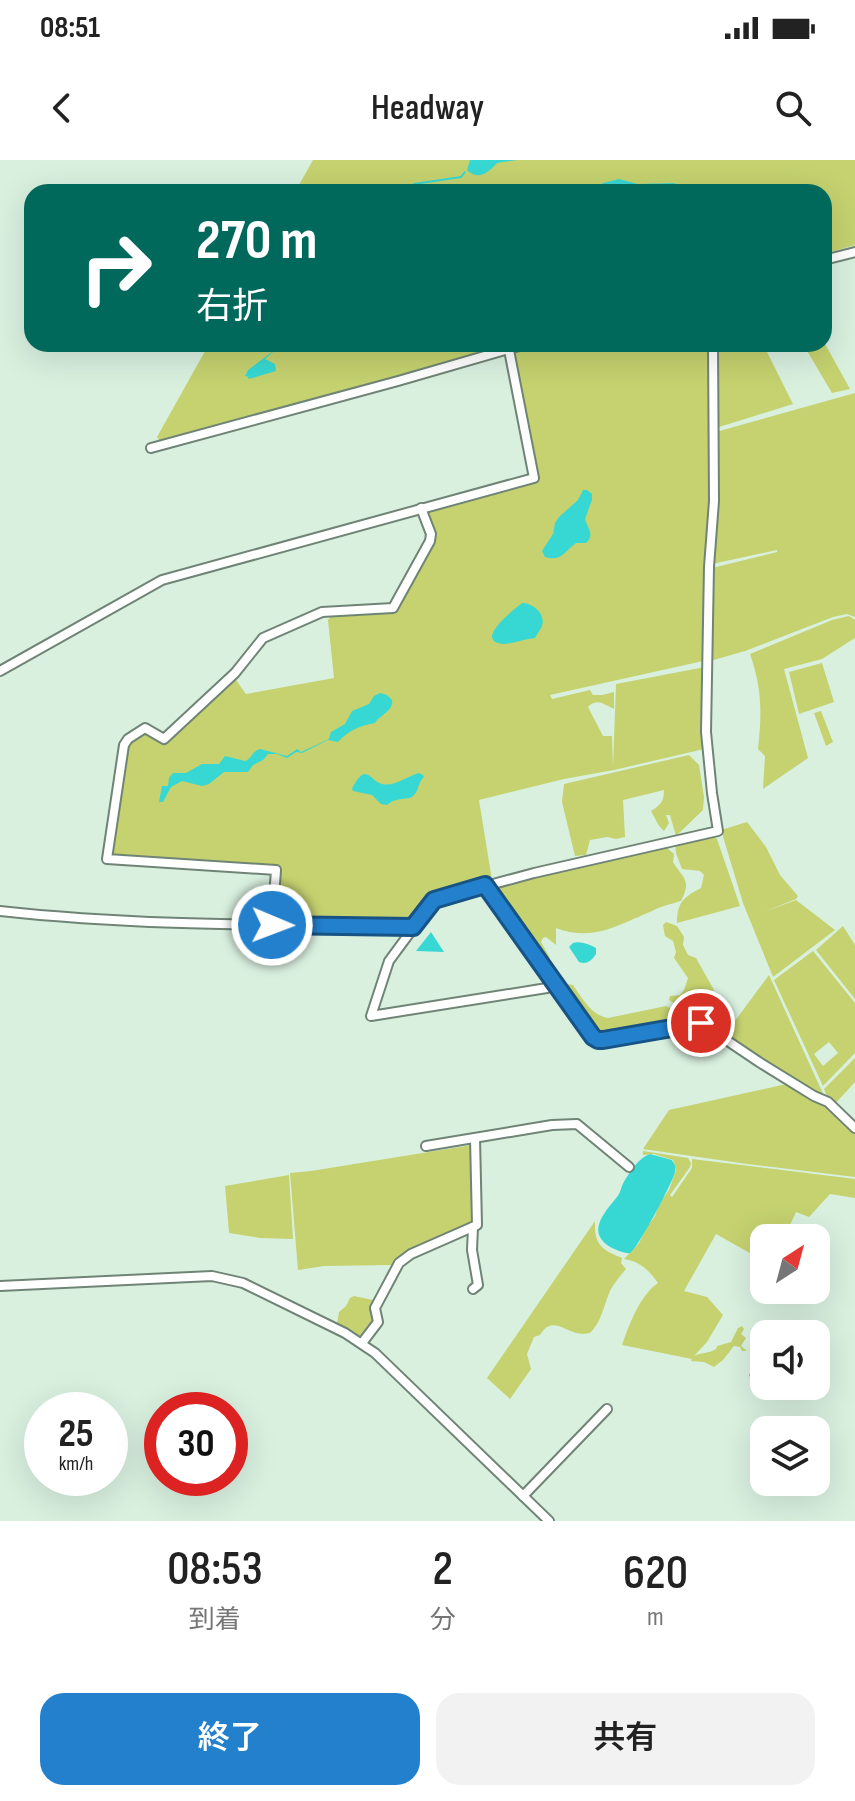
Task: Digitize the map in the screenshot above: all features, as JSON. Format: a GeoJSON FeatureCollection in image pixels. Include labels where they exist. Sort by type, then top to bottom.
{"type":"FeatureCollection","features":[{"type":"Feature","properties":{"kind":"street"},"geometry":{"type":"LineString","coordinates":[[832,258],[855,252]]}},
{"type":"Feature","properties":{"kind":"street"},"geometry":{"type":"LineString","coordinates":[[151,448],[502,352]]}},
{"type":"Feature","properties":{"kind":"street"},"geometry":{"type":"LineString","coordinates":[[0,671],[162,580],[534,478],[509,352]]}},
{"type":"Feature","properties":{"kind":"street"},"geometry":{"type":"LineString","coordinates":[[556,983],[547,988],[371,1016],[386,966],[434,900],[485,885],[718,831],[706,732],[709,567],[714,501],[713,352]]}},
{"type":"Feature","properties":{"kind":"street"},"geometry":{"type":"LineString","coordinates":[[272,925],[276,870],[107,859],[124,745],[145,728],[164,739],[235,673],[263,638],[322,612],[393,608],[430,541],[431,534],[421,508]]}},
{"type":"Feature","properties":{"kind":"street"},"geometry":{"type":"LineString","coordinates":[[485,885],[588,1033],[598,1040],[701,1023],[759,1062],[828,1102],[855,1128]]}},
{"type":"Feature","properties":{"kind":"street"},"geometry":{"type":"LineString","coordinates":[[0,911],[61,918],[413,927]]}},
{"type":"Feature","properties":{"kind":"street"},"geometry":{"type":"LineString","coordinates":[[426,1146],[552,1125],[577,1124],[629,1167]]}},
{"type":"Feature","properties":{"kind":"street"},"geometry":{"type":"LineString","coordinates":[[362,1343],[378,1322],[375,1308],[399,1263],[411,1254],[477,1225],[475,1138]]}},
{"type":"Feature","properties":{"kind":"street"},"geometry":{"type":"LineString","coordinates":[[473,1227],[472,1250],[478,1285],[473,1289]]}},
{"type":"Feature","properties":{"kind":"street"},"geometry":{"type":"LineString","coordinates":[[0,1286],[212,1276],[243,1283],[345,1333],[375,1353],[549,1521]]}},
{"type":"Feature","properties":{"kind":"street"},"geometry":{"type":"LineString","coordinates":[[523,1496],[607,1409]]}},
{"type":"Feature","properties":{"kind":"green space"},"geometry":{"type":"Polygon","coordinates":[[[313,160],[855,160],[855,245],[832,252],[832,184],[300,184],[313,160]]]}},
{"type":"Feature","properties":{"kind":"green space"},"geometry":{"type":"Polygon","coordinates":[[[205,352],[487,352],[161,443],[157,437],[205,352]]]}},
{"type":"Feature","properties":{"kind":"green space"},"geometry":{"type":"Polygon","coordinates":[[[516,352],[710,352],[711,500],[703,661],[550,695],[552,699],[590,690],[593,695],[614,692],[614,709],[597,702],[588,707],[603,736],[612,736],[613,767],[616,684],[705,667],[704,749],[479,800],[492,880],[433,898],[412,924],[289,922],[290,905],[276,905],[280,867],[114,856],[111,853],[127,745],[144,731],[165,743],[232,680],[236,680],[246,694],[334,678],[328,620],[332,615],[396,611],[434,541],[426,510],[539,478],[514,357],[516,352]]]}},
{"type":"Feature","properties":{"kind":"green space"},"geometry":{"type":"Polygon","coordinates":[[[717,352],[767,352],[793,404],[716,428],[717,352]]]}},
{"type":"Feature","properties":{"kind":"green space"},"geometry":{"type":"Polygon","coordinates":[[[808,352],[830,352],[850,389],[832,393],[808,352]]]}},
{"type":"Feature","properties":{"kind":"green space"},"geometry":{"type":"Polygon","coordinates":[[[855,393],[855,617],[847,614],[833,617],[710,661],[712,568],[777,552],[712,564],[716,432],[855,393]]]}},
{"type":"Feature","properties":{"kind":"green space"},"geometry":{"type":"Polygon","coordinates":[[[849,616],[855,620],[855,638],[822,659],[784,669],[808,758],[763,789],[765,756],[758,749],[760,701],[750,654],[849,616]]]}},
{"type":"Feature","properties":{"kind":"green space"},"geometry":{"type":"Polygon","coordinates":[[[822,663],[834,702],[799,714],[789,672],[822,663]]]}},
{"type":"Feature","properties":{"kind":"green space"},"geometry":{"type":"Polygon","coordinates":[[[821,711],[833,742],[826,746],[814,713],[821,711]]]}},
{"type":"Feature","properties":{"kind":"green space"},"geometry":{"type":"Polygon","coordinates":[[[689,755],[699,765],[703,810],[676,836],[670,815],[666,815],[669,823],[664,831],[651,811],[661,802],[664,790],[623,800],[625,837],[590,840],[586,855],[575,856],[562,802],[564,784],[689,755]]]}},
{"type":"Feature","properties":{"kind":"green space"},"geometry":{"type":"Polygon","coordinates":[[[747,822],[766,847],[780,875],[798,896],[764,912],[796,900],[835,930],[773,977],[743,903],[721,830],[747,822]]]}},
{"type":"Feature","properties":{"kind":"green space"},"geometry":{"type":"Polygon","coordinates":[[[712,835],[717,839],[740,906],[677,923],[680,905],[686,897],[701,888],[704,875],[700,871],[682,869],[675,844],[712,835]]]}},
{"type":"Feature","properties":{"kind":"green space"},"geometry":{"type":"Polygon","coordinates":[[[666,847],[674,854],[673,862],[686,883],[681,901],[605,930],[582,933],[556,928],[556,945],[546,937],[541,942],[550,958],[540,954],[493,892],[495,886],[666,847]]]}},
{"type":"Feature","properties":{"kind":"green space"},"geometry":{"type":"Polygon","coordinates":[[[666,922],[677,926],[684,937],[683,945],[688,955],[696,958],[714,990],[710,1002],[717,1003],[720,1017],[682,1008],[669,1000],[670,996],[680,995],[688,978],[674,958],[673,941],[665,936],[663,925],[666,922]]]}},
{"type":"Feature","properties":{"kind":"green space"},"geometry":{"type":"Polygon","coordinates":[[[843,926],[855,945],[855,999],[816,950],[843,926]]]}},
{"type":"Feature","properties":{"kind":"green space"},"geometry":{"type":"Polygon","coordinates":[[[813,951],[855,1003],[855,1053],[823,1086],[774,980],[813,951]],[[829,1042],[814,1054],[823,1066],[838,1053],[829,1042]]]}},
{"type":"Feature","properties":{"kind":"green space"},"geometry":{"type":"Polygon","coordinates":[[[769,975],[825,1098],[723,1037],[769,975]]]}},
{"type":"Feature","properties":{"kind":"green space"},"geometry":{"type":"Polygon","coordinates":[[[562,983],[573,985],[592,1010],[608,1018],[666,1006],[697,1017],[600,1036],[562,983]]]}},
{"type":"Feature","properties":{"kind":"green space"},"geometry":{"type":"Polygon","coordinates":[[[855,1058],[855,1082],[834,1105],[829,1102],[824,1089],[855,1058]]]}},
{"type":"Feature","properties":{"kind":"green space"},"geometry":{"type":"Polygon","coordinates":[[[791,1083],[828,1103],[855,1130],[855,1177],[643,1149],[669,1110],[791,1083]]]}},
{"type":"Feature","properties":{"kind":"green space"},"geometry":{"type":"Polygon","coordinates":[[[472,1145],[474,1221],[410,1249],[392,1265],[324,1266],[298,1270],[290,1173],[472,1145]]]}},
{"type":"Feature","properties":{"kind":"green space"},"geometry":{"type":"Polygon","coordinates":[[[643,1151],[688,1158],[690,1167],[670,1195],[672,1197],[692,1168],[692,1159],[855,1179],[855,1198],[830,1194],[809,1217],[796,1212],[790,1224],[750,1224],[750,1253],[716,1234],[684,1291],[707,1297],[723,1315],[707,1342],[694,1356],[731,1342],[742,1326],[741,1334],[746,1338],[741,1346],[747,1351],[734,1346],[714,1367],[692,1359],[622,1345],[641,1303],[658,1283],[643,1267],[624,1259],[639,1243],[655,1216],[676,1170],[673,1160],[654,1154],[643,1155],[643,1151]]]}},
{"type":"Feature","properties":{"kind":"green space"},"geometry":{"type":"Polygon","coordinates":[[[289,1175],[293,1239],[229,1233],[225,1186],[289,1175]]]}},
{"type":"Feature","properties":{"kind":"green space"},"geometry":{"type":"Polygon","coordinates":[[[595,1221],[596,1236],[601,1246],[622,1258],[621,1263],[626,1269],[612,1288],[600,1319],[590,1333],[576,1333],[553,1325],[534,1337],[527,1354],[531,1369],[510,1399],[487,1378],[595,1221]]]}},
{"type":"Feature","properties":{"kind":"green space"},"geometry":{"type":"Polygon","coordinates":[[[354,1296],[373,1300],[370,1307],[373,1322],[360,1338],[337,1324],[339,1312],[354,1296]]]}},
{"type":"Feature","properties":{"kind":"water"},"geometry":{"type":"Polygon","coordinates":[[[470,160],[517,160],[497,163],[486,173],[475,175],[467,170],[470,160]]]}},
{"type":"Feature","properties":{"kind":"water"},"geometry":{"type":"Polygon","coordinates":[[[619,179],[638,184],[602,184],[619,179]]]}},
{"type":"Feature","properties":{"kind":"water"},"geometry":{"type":"Polygon","coordinates":[[[273,352],[265,359],[275,364],[276,371],[249,379],[245,376],[248,370],[273,352]]]}},
{"type":"Feature","properties":{"kind":"water"},"geometry":{"type":"Polygon","coordinates":[[[583,490],[592,494],[585,519],[590,532],[589,540],[576,543],[559,557],[545,557],[542,551],[553,534],[555,523],[578,500],[583,490]]]}},
{"type":"Feature","properties":{"kind":"water"},"geometry":{"type":"Polygon","coordinates":[[[522,603],[534,607],[542,617],[542,626],[535,638],[506,644],[495,642],[492,637],[494,631],[522,603]]]}},
{"type":"Feature","properties":{"kind":"water"},"geometry":{"type":"Polygon","coordinates":[[[380,693],[392,700],[389,710],[375,723],[355,729],[338,742],[328,740],[302,753],[296,752],[287,758],[268,754],[248,772],[224,772],[202,786],[182,781],[171,787],[163,802],[159,802],[162,786],[168,786],[173,773],[186,773],[202,764],[219,764],[225,756],[245,761],[260,749],[287,756],[297,749],[301,752],[329,739],[331,732],[345,724],[352,711],[369,704],[380,693]]]}},
{"type":"Feature","properties":{"kind":"water"},"geometry":{"type":"Polygon","coordinates":[[[419,773],[424,777],[413,796],[387,805],[381,804],[372,795],[353,791],[352,788],[363,774],[387,785],[419,773]]]}},
{"type":"Feature","properties":{"kind":"water"},"geometry":{"type":"Polygon","coordinates":[[[431,932],[444,952],[416,951],[431,932]]]}},
{"type":"Feature","properties":{"kind":"water"},"geometry":{"type":"Polygon","coordinates":[[[573,943],[596,948],[596,954],[589,961],[579,962],[569,947],[573,943]]]}},
{"type":"Feature","properties":{"kind":"water"},"geometry":{"type":"Polygon","coordinates":[[[650,1154],[672,1160],[675,1172],[640,1240],[630,1253],[623,1252],[604,1242],[598,1229],[633,1168],[650,1154]]]}},
{"type":"Feature","properties":{"kind":"waterway"},"geometry":{"type":"LineString","coordinates":[[414,184],[461,177],[465,172]]}},
{"type":"Feature","properties":{"kind":"route"},"geometry":{"type":"LineString","coordinates":[[272,925],[413,927],[434,900],[485,885],[593,1037],[603,1040],[701,1023]]}}]}
